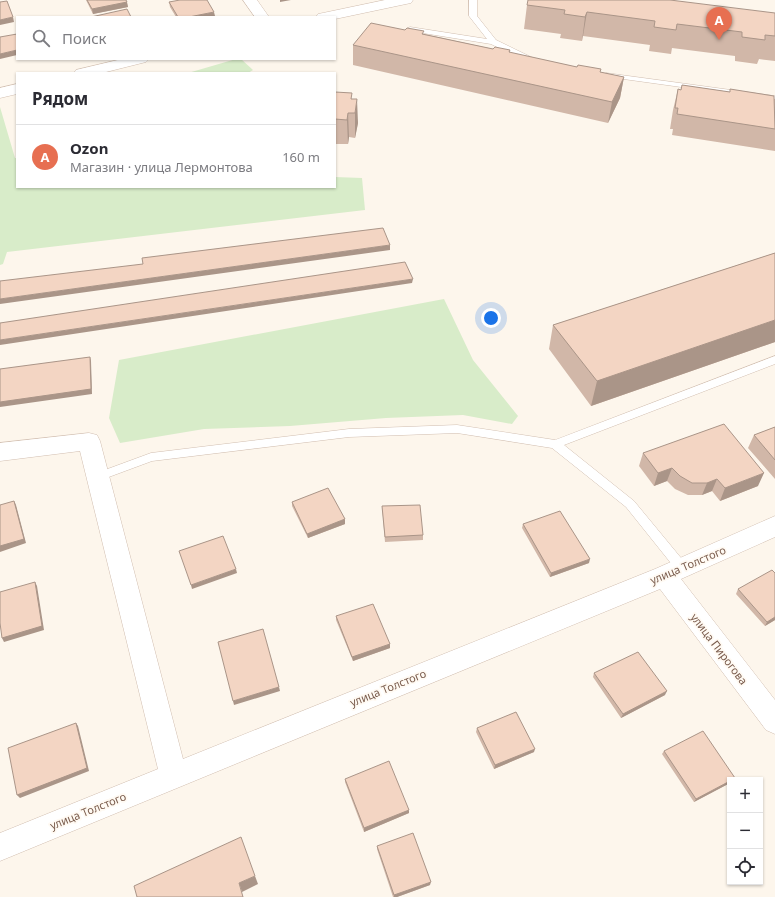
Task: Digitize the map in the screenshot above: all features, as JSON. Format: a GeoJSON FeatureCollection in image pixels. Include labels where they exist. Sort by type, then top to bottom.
{"type":"FeatureCollection","features":[{"type":"Feature","properties":{"kind":"street"},"geometry":{"type":"LineString","coordinates":[[250,0],[261,16]]}},
{"type":"Feature","properties":{"kind":"street"},"geometry":{"type":"LineString","coordinates":[[328,16],[406,0]]}},
{"type":"Feature","properties":{"kind":"street"},"geometry":{"type":"LineString","coordinates":[[86,72],[137,60]]}},
{"type":"Feature","properties":{"kind":"street"},"geometry":{"type":"LineString","coordinates":[[0,93],[16,89]]}},
{"type":"Feature","properties":{"kind":"street"},"geometry":{"type":"LineString","coordinates":[[0,452],[89,441],[174,776]]}},
{"type":"Feature","properties":{"kind":"street","name":"улица Толстого"},"geometry":{"type":"LineString","coordinates":[[0,847],[673,572],[775,526]]}},
{"type":"Feature","properties":{"kind":"street","name":"улица Пирогова"},"geometry":{"type":"LineString","coordinates":[[673,572],[775,721]]}},
{"type":"Feature","properties":{"kind":"lane"},"geometry":{"type":"LineString","coordinates":[[473,0],[473,16],[493,42]]}},
{"type":"Feature","properties":{"kind":"lane"},"geometry":{"type":"LineString","coordinates":[[410,29],[493,42],[523,58],[537,62]]}},
{"type":"Feature","properties":{"kind":"lane"},"geometry":{"type":"LineString","coordinates":[[604,74],[775,98]]}},
{"type":"Feature","properties":{"kind":"lane"},"geometry":{"type":"LineString","coordinates":[[98,476],[151,457],[349,433],[457,429],[555,444],[775,360]]}},
{"type":"Feature","properties":{"kind":"lane"},"geometry":{"type":"LineString","coordinates":[[555,444],[630,504],[673,572]]}},
{"type":"Feature","properties":{"kind":"green space"},"geometry":{"type":"Polygon","coordinates":[[[233,60],[242,60],[253,70],[250,72],[191,72],[233,60]]]}},
{"type":"Feature","properties":{"kind":"green space"},"geometry":{"type":"Polygon","coordinates":[[[0,107],[16,158],[16,188],[336,188],[336,177],[362,178],[365,210],[7,252],[3,264],[0,265],[0,107]]]}},
{"type":"Feature","properties":{"kind":"green space"},"geometry":{"type":"Polygon","coordinates":[[[444,299],[473,360],[518,416],[512,424],[463,415],[386,418],[290,426],[204,429],[120,443],[109,418],[119,360],[444,299]]]}},
{"type":"Feature","properties":{"kind":"building"},"geometry":{"type":"Polygon","coordinates":[[[87,0],[126,0],[127,2],[92,9],[87,0]]]}},
{"type":"Feature","properties":{"kind":"building"},"geometry":{"type":"Polygon","coordinates":[[[180,0],[207,0],[214,12],[194,16],[177,16],[169,2],[180,0]]]}},
{"type":"Feature","properties":{"kind":"building"},"geometry":{"type":"Polygon","coordinates":[[[528,0],[670,0],[775,13],[775,36],[765,35],[765,40],[742,37],[742,32],[677,24],[676,30],[654,27],[655,21],[587,12],[585,17],[564,14],[565,10],[527,5],[528,0]]]}},
{"type":"Feature","properties":{"kind":"building"},"geometry":{"type":"Polygon","coordinates":[[[7,1],[13,17],[0,20],[0,2],[7,1]]]}},
{"type":"Feature","properties":{"kind":"building"},"geometry":{"type":"Polygon","coordinates":[[[127,9],[130,16],[96,16],[127,9]]]}},
{"type":"Feature","properties":{"kind":"building"},"geometry":{"type":"Polygon","coordinates":[[[371,23],[405,30],[407,28],[424,31],[422,34],[493,49],[495,47],[510,50],[509,52],[577,67],[578,65],[601,69],[600,72],[624,77],[612,102],[353,45],[371,23]]]}},
{"type":"Feature","properties":{"kind":"building"},"geometry":{"type":"Polygon","coordinates":[[[16,34],[16,50],[0,54],[0,37],[16,34]]]}},
{"type":"Feature","properties":{"kind":"building"},"geometry":{"type":"Polygon","coordinates":[[[682,85],[730,92],[730,89],[774,96],[775,129],[677,114],[678,108],[675,108],[678,89],[681,90],[682,85]]]}},
{"type":"Feature","properties":{"kind":"building"},"geometry":{"type":"Polygon","coordinates":[[[336,92],[352,93],[351,99],[357,99],[355,113],[348,113],[347,120],[336,119],[336,92]]]}},
{"type":"Feature","properties":{"kind":"building"},"geometry":{"type":"Polygon","coordinates":[[[383,228],[390,245],[0,299],[0,281],[143,264],[142,258],[383,228]]]}},
{"type":"Feature","properties":{"kind":"building"},"geometry":{"type":"Polygon","coordinates":[[[775,253],[775,320],[597,381],[553,325],[775,253]]]}},
{"type":"Feature","properties":{"kind":"building"},"geometry":{"type":"Polygon","coordinates":[[[405,262],[413,279],[0,340],[0,323],[405,262]]]}},
{"type":"Feature","properties":{"kind":"building"},"geometry":{"type":"Polygon","coordinates":[[[90,357],[91,389],[0,402],[0,369],[90,357]]]}},
{"type":"Feature","properties":{"kind":"building"},"geometry":{"type":"Polygon","coordinates":[[[724,424],[764,473],[725,488],[717,479],[707,483],[692,483],[680,476],[672,468],[658,473],[643,453],[724,424]]]}},
{"type":"Feature","properties":{"kind":"building"},"geometry":{"type":"Polygon","coordinates":[[[775,427],[775,460],[754,435],[775,427]]]}},
{"type":"Feature","properties":{"kind":"building"},"geometry":{"type":"Polygon","coordinates":[[[328,488],[345,519],[307,534],[292,502],[328,488]]]}},
{"type":"Feature","properties":{"kind":"building"},"geometry":{"type":"Polygon","coordinates":[[[14,501],[24,539],[0,546],[0,505],[14,501]]]}},
{"type":"Feature","properties":{"kind":"building"},"geometry":{"type":"Polygon","coordinates":[[[420,505],[423,535],[385,537],[382,506],[420,505]]]}},
{"type":"Feature","properties":{"kind":"building"},"geometry":{"type":"Polygon","coordinates":[[[560,511],[590,559],[551,573],[523,524],[560,511]]]}},
{"type":"Feature","properties":{"kind":"building"},"geometry":{"type":"Polygon","coordinates":[[[223,536],[236,569],[191,585],[179,551],[223,536]]]}},
{"type":"Feature","properties":{"kind":"building"},"geometry":{"type":"Polygon","coordinates":[[[772,570],[775,573],[775,617],[767,622],[738,589],[772,570]]]}},
{"type":"Feature","properties":{"kind":"building"},"geometry":{"type":"Polygon","coordinates":[[[35,582],[42,626],[2,638],[0,623],[0,592],[35,582]]]}},
{"type":"Feature","properties":{"kind":"building"},"geometry":{"type":"Polygon","coordinates":[[[373,604],[390,644],[352,657],[336,616],[373,604]]]}},
{"type":"Feature","properties":{"kind":"building"},"geometry":{"type":"Polygon","coordinates":[[[263,629],[279,687],[233,701],[218,642],[263,629]]]}},
{"type":"Feature","properties":{"kind":"building"},"geometry":{"type":"Polygon","coordinates":[[[638,652],[667,691],[623,714],[594,673],[638,652]]]}},
{"type":"Feature","properties":{"kind":"building"},"geometry":{"type":"Polygon","coordinates":[[[516,712],[535,749],[495,765],[477,728],[516,712]]]}},
{"type":"Feature","properties":{"kind":"building"},"geometry":{"type":"Polygon","coordinates":[[[76,723],[87,768],[17,795],[8,748],[76,723]]]}},
{"type":"Feature","properties":{"kind":"building"},"geometry":{"type":"Polygon","coordinates":[[[703,731],[734,777],[727,777],[727,783],[696,799],[664,751],[703,731]]]}},
{"type":"Feature","properties":{"kind":"building"},"geometry":{"type":"Polygon","coordinates":[[[389,761],[409,810],[364,828],[345,779],[389,761]]]}},
{"type":"Feature","properties":{"kind":"building"},"geometry":{"type":"Polygon","coordinates":[[[413,833],[431,882],[394,895],[377,846],[413,833]]]}},
{"type":"Feature","properties":{"kind":"building"},"geometry":{"type":"Polygon","coordinates":[[[241,837],[255,876],[239,883],[243,897],[137,897],[134,886],[241,837]]]}},
{"type":"Feature","properties":{"kind":"place","name":"Ozon"},"geometry":{"type":"Point","coordinates":[719,40]}}]}
